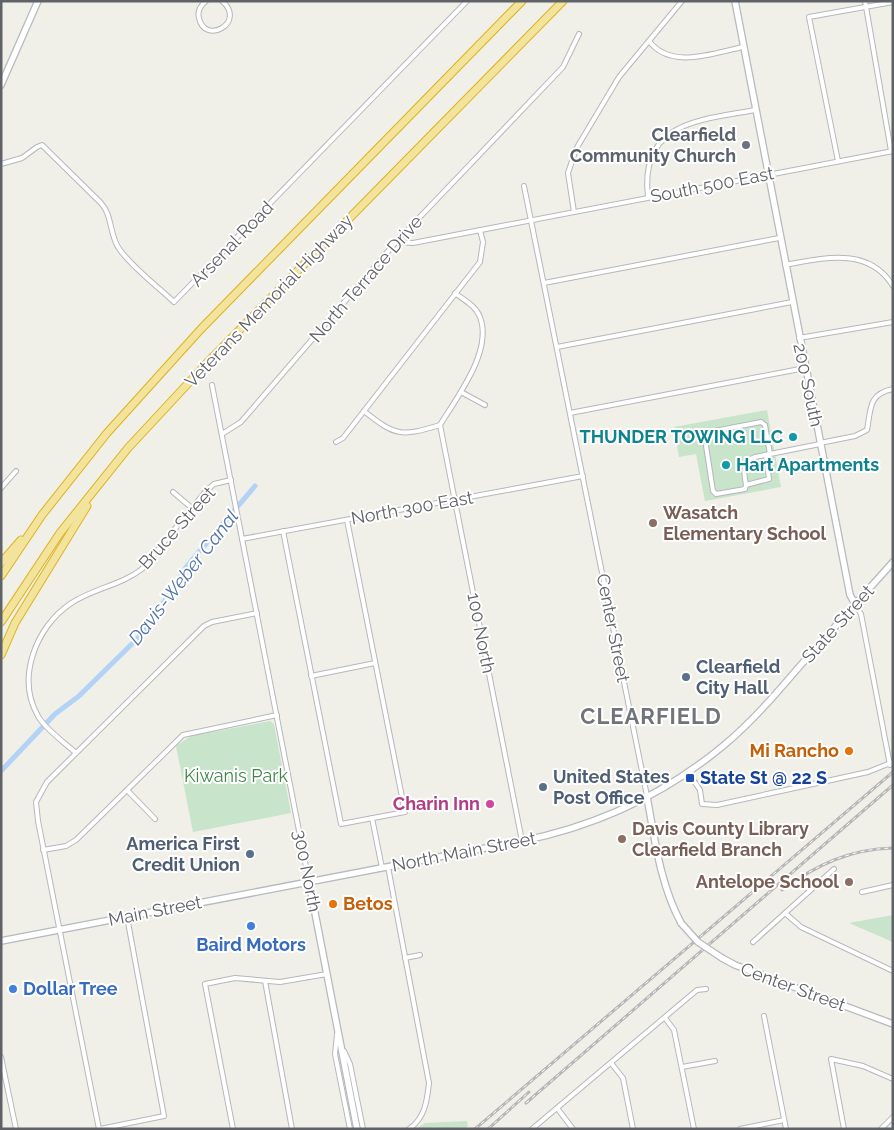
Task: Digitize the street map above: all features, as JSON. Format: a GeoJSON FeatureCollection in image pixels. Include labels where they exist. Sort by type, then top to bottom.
{"type":"FeatureCollection","features":[{"type":"Feature","properties":{"kind":"highway","name":"Veterans Memorial Highway"},"geometry":{"type":"LineString","coordinates":[[1,576],[42,515],[107,433],[201,329],[522,1]]}},
{"type":"Feature","properties":{"kind":"highway","name":"Veterans Memorial Highway"},"geometry":{"type":"LineString","coordinates":[[1,622],[60,533],[104,478],[208,362],[563,1]]}},
{"type":"Feature","properties":{"kind":"highway"},"geometry":{"type":"LineString","coordinates":[[1,655],[15,623],[104,478]]}},
{"type":"Feature","properties":{"kind":"highway"},"geometry":{"type":"LineString","coordinates":[[1,563],[42,515]]}},
{"type":"Feature","properties":{"kind":"main road"},"geometry":{"type":"LineString","coordinates":[[1,85],[38,1]]}},
{"type":"Feature","properties":{"kind":"main road","name":"200 South"},"geometry":{"type":"LineString","coordinates":[[735,1],[779,238],[850,595],[855,604]]}},
{"type":"Feature","properties":{"kind":"main road","name":"State Street"},"geometry":{"type":"LineString","coordinates":[[617,812],[647,797],[688,772],[723,746],[753,718],[893,562]]}},
{"type":"Feature","properties":{"kind":"main road","name":"Center Street"},"geometry":{"type":"LineString","coordinates":[[647,797],[664,880],[673,908],[681,923],[698,942],[735,965],[893,1024]]}},
{"type":"Feature","properties":{"kind":"main road","name":"North Main Street"},"geometry":{"type":"LineString","coordinates":[[309,882],[522,841],[567,830],[617,812]]}},
{"type":"Feature","properties":{"kind":"main road","name":"Main Street"},"geometry":{"type":"LineString","coordinates":[[1,941],[309,882]]}},
{"type":"Feature","properties":{"kind":"main road","name":"300 North"},"geometry":{"type":"LineString","coordinates":[[309,882],[357,1129]]}},
{"type":"Feature","properties":{"kind":"street"},"geometry":{"type":"LineString","coordinates":[[206,1],[201,6],[198,16],[200,23],[211,31],[219,30],[226,26],[229,20],[230,11],[223,1]]}},
{"type":"Feature","properties":{"kind":"street","name":"Arsenal Road"},"geometry":{"type":"LineString","coordinates":[[1,164],[22,158],[42,145],[107,210],[112,234],[120,250],[174,302],[467,1]]}},
{"type":"Feature","properties":{"kind":"street"},"geometry":{"type":"LineString","coordinates":[[574,212],[568,173],[576,149],[619,77],[682,1]]}},
{"type":"Feature","properties":{"kind":"street"},"geometry":{"type":"LineString","coordinates":[[865,1],[892,151]]}},
{"type":"Feature","properties":{"kind":"street"},"geometry":{"type":"LineString","coordinates":[[838,161],[809,17],[893,2]]}},
{"type":"Feature","properties":{"kind":"street","name":"North Terrace Drive"},"geometry":{"type":"LineString","coordinates":[[222,434],[241,422],[396,242],[564,67],[579,34]]}},
{"type":"Feature","properties":{"kind":"street"},"geometry":{"type":"LineString","coordinates":[[649,41],[663,54],[674,58],[743,47]]}},
{"type":"Feature","properties":{"kind":"street"},"geometry":{"type":"LineString","coordinates":[[648,197],[647,168],[656,149],[672,131],[689,122],[755,110]]}},
{"type":"Feature","properties":{"kind":"street","name":"South 500 East"},"geometry":{"type":"LineString","coordinates":[[396,242],[413,243],[892,151]]}},
{"type":"Feature","properties":{"kind":"street","name":"Center Street"},"geometry":{"type":"LineString","coordinates":[[524,186],[647,797]]}},
{"type":"Feature","properties":{"kind":"street"},"geometry":{"type":"LineString","coordinates":[[336,442],[343,438],[480,262],[483,242],[480,230]]}},
{"type":"Feature","properties":{"kind":"street"},"geometry":{"type":"LineString","coordinates":[[544,283],[779,238]]}},
{"type":"Feature","properties":{"kind":"street"},"geometry":{"type":"LineString","coordinates":[[785,265],[831,256],[854,258],[873,266],[888,277],[893,286]]}},
{"type":"Feature","properties":{"kind":"street"},"geometry":{"type":"LineString","coordinates":[[364,411],[385,428],[399,433],[419,432],[440,425],[461,392],[482,349],[483,334],[480,316],[472,305],[455,293]]}},
{"type":"Feature","properties":{"kind":"street"},"geometry":{"type":"LineString","coordinates":[[557,347],[792,302]]}},
{"type":"Feature","properties":{"kind":"street"},"geometry":{"type":"LineString","coordinates":[[799,338],[893,322]]}},
{"type":"Feature","properties":{"kind":"street"},"geometry":{"type":"LineString","coordinates":[[570,413],[805,368]]}},
{"type":"Feature","properties":{"kind":"street","name":"300 North"},"geometry":{"type":"LineString","coordinates":[[212,385],[309,882]]}},
{"type":"Feature","properties":{"kind":"street"},"geometry":{"type":"LineString","coordinates":[[746,485],[769,479],[768,454],[765,424],[761,422],[704,433],[713,491],[716,494],[745,489],[745,464],[751,458],[768,454],[820,444],[855,436],[866,430],[872,400],[882,391],[893,389]]}},
{"type":"Feature","properties":{"kind":"street"},"geometry":{"type":"LineString","coordinates":[[461,392],[485,405]]}},
{"type":"Feature","properties":{"kind":"street","name":"100 North"},"geometry":{"type":"LineString","coordinates":[[440,425],[522,841]]}},
{"type":"Feature","properties":{"kind":"street"},"geometry":{"type":"LineString","coordinates":[[1,488],[16,471]]}},
{"type":"Feature","properties":{"kind":"street","name":"North 300 East"},"geometry":{"type":"LineString","coordinates":[[242,539],[583,476]]}},
{"type":"Feature","properties":{"kind":"street","name":"Bruce Street"},"geometry":{"type":"LineString","coordinates":[[76,754],[41,720],[32,703],[29,687],[30,670],[38,641],[55,616],[70,604],[88,594],[131,577],[142,569],[214,484],[231,480]]}},
{"type":"Feature","properties":{"kind":"street"},"geometry":{"type":"LineString","coordinates":[[173,492],[193,509]]}},
{"type":"Feature","properties":{"kind":"street"},"geometry":{"type":"LineString","coordinates":[[283,531],[340,824],[405,812],[347,520]]}},
{"type":"Feature","properties":{"kind":"street","name":"200 South"},"geometry":{"type":"LineString","coordinates":[[855,604],[861,614],[891,764]]}},
{"type":"Feature","properties":{"kind":"street"},"geometry":{"type":"LineString","coordinates":[[127,917],[164,1116],[99,1129],[43,850],[36,802],[45,784],[204,626],[212,622],[257,613]]}},
{"type":"Feature","properties":{"kind":"street"},"geometry":{"type":"LineString","coordinates":[[311,676],[375,663]]}},
{"type":"Feature","properties":{"kind":"street"},"geometry":{"type":"LineString","coordinates":[[43,850],[74,842],[177,739],[185,734],[277,715]]}},
{"type":"Feature","properties":{"kind":"street"},"geometry":{"type":"LineString","coordinates":[[688,772],[700,790],[702,804],[717,805],[868,772],[891,764]]}},
{"type":"Feature","properties":{"kind":"street"},"geometry":{"type":"LineString","coordinates":[[127,790],[155,819]]}},
{"type":"Feature","properties":{"kind":"street"},"geometry":{"type":"LineString","coordinates":[[372,818],[405,958],[429,1083],[427,1104],[422,1116],[409,1129]]}},
{"type":"Feature","properties":{"kind":"street"},"geometry":{"type":"LineString","coordinates":[[753,942],[834,869]]}},
{"type":"Feature","properties":{"kind":"street"},"geometry":{"type":"LineString","coordinates":[[862,892],[893,885]]}},
{"type":"Feature","properties":{"kind":"street"},"geometry":{"type":"LineString","coordinates":[[785,913],[801,927],[893,971]]}},
{"type":"Feature","properties":{"kind":"street"},"geometry":{"type":"LineString","coordinates":[[405,958],[420,955]]}},
{"type":"Feature","properties":{"kind":"street"},"geometry":{"type":"LineString","coordinates":[[233,1129],[205,984],[235,978],[293,981],[327,974]]}},
{"type":"Feature","properties":{"kind":"street"},"geometry":{"type":"LineString","coordinates":[[265,981],[292,1129]]}},
{"type":"Feature","properties":{"kind":"street"},"geometry":{"type":"LineString","coordinates":[[532,1129],[697,990],[706,989]]}},
{"type":"Feature","properties":{"kind":"street"},"geometry":{"type":"LineString","coordinates":[[764,1016],[786,1129]]}},
{"type":"Feature","properties":{"kind":"street"},"geometry":{"type":"LineString","coordinates":[[665,1018],[674,1030],[694,1129]]}},
{"type":"Feature","properties":{"kind":"street"},"geometry":{"type":"LineString","coordinates":[[337,1030],[335,1054],[350,1129]]}},
{"type":"Feature","properties":{"kind":"street"},"geometry":{"type":"LineString","coordinates":[[337,1030],[350,1064],[363,1129]]}},
{"type":"Feature","properties":{"kind":"street"},"geometry":{"type":"LineString","coordinates":[[1,1057],[16,1129]]}},
{"type":"Feature","properties":{"kind":"street"},"geometry":{"type":"LineString","coordinates":[[844,1129],[831,1059],[863,1066],[893,1079]]}},
{"type":"Feature","properties":{"kind":"street"},"geometry":{"type":"LineString","coordinates":[[682,1067],[715,1061]]}},
{"type":"Feature","properties":{"kind":"street"},"geometry":{"type":"LineString","coordinates":[[611,1063],[623,1078],[632,1129]]}},
{"type":"Feature","properties":{"kind":"street"},"geometry":{"type":"LineString","coordinates":[[557,1108],[573,1129]]}},
{"type":"Feature","properties":{"kind":"street"},"geometry":{"type":"LineString","coordinates":[[881,1129],[893,1117]]}},
{"type":"Feature","properties":{"kind":"street"},"geometry":{"type":"LineString","coordinates":[[740,1129],[784,1120]]}},
{"type":"Feature","properties":{"kind":"green space"},"geometry":{"type":"Polygon","coordinates":[[[767,410],[781,487],[705,501],[696,454],[679,457],[674,427],[767,410]]]}},
{"type":"Feature","properties":{"kind":"green space","name":"Kiwanis Park"},"geometry":{"type":"Polygon","coordinates":[[[270,721],[274,724],[291,813],[193,832],[176,746],[191,736],[270,721]]]}},
{"type":"Feature","properties":{"kind":"green space"},"geometry":{"type":"Polygon","coordinates":[[[893,915],[893,942],[849,923],[893,915]]]}},
{"type":"Feature","properties":{"kind":"green space"},"geometry":{"type":"Polygon","coordinates":[[[467,1121],[468,1126],[465,1129],[416,1129],[425,1123],[467,1121]]]}},
{"type":"Feature","properties":{"kind":"waterway","name":"Davis-Weber Canal"},"geometry":{"type":"LineString","coordinates":[[1,771],[55,714],[79,696],[145,631],[187,566],[255,486]]}},
{"type":"Feature","properties":{"kind":"railway"},"geometry":{"type":"LineString","coordinates":[[475,1129],[893,772]]}},
{"type":"Feature","properties":{"kind":"railway"},"geometry":{"type":"LineString","coordinates":[[526,1103],[893,785]]}},
{"type":"Feature","properties":{"kind":"railway"},"geometry":{"type":"LineString","coordinates":[[782,890],[808,873],[834,860],[862,851],[893,848]]}},
{"type":"Feature","properties":{"kind":"railway"},"geometry":{"type":"LineString","coordinates":[[488,1129],[529,1092]]}},
{"type":"Feature","properties":{"kind":"place","name":"Clearfield Community Church"},"geometry":{"type":"Point","coordinates":[746,145]}},
{"type":"Feature","properties":{"kind":"place","name":"THUNDER TOWING LLC"},"geometry":{"type":"Point","coordinates":[793,437]}},
{"type":"Feature","properties":{"kind":"place","name":"Hart Apartments"},"geometry":{"type":"Point","coordinates":[726,465]}},
{"type":"Feature","properties":{"kind":"place","name":"Wasatch Elementary School"},"geometry":{"type":"Point","coordinates":[653,523]}},
{"type":"Feature","properties":{"kind":"place","name":"Clearfield City Hall"},"geometry":{"type":"Point","coordinates":[686,677]}},
{"type":"Feature","properties":{"kind":"place","name":"Mi Rancho"},"geometry":{"type":"Point","coordinates":[849,751]}},
{"type":"Feature","properties":{"kind":"place","name":"State St @ 22 S"},"geometry":{"type":"Point","coordinates":[690,778]}},
{"type":"Feature","properties":{"kind":"place","name":"United States Post Office"},"geometry":{"type":"Point","coordinates":[543,787]}},
{"type":"Feature","properties":{"kind":"place","name":"Charin Inn"},"geometry":{"type":"Point","coordinates":[490,804]}},
{"type":"Feature","properties":{"kind":"place","name":"Davis County Library Clearfield Branch"},"geometry":{"type":"Point","coordinates":[622,839]}},
{"type":"Feature","properties":{"kind":"place","name":"America First Credit Union"},"geometry":{"type":"Point","coordinates":[250,854]}},
{"type":"Feature","properties":{"kind":"place","name":"Antelope School"},"geometry":{"type":"Point","coordinates":[849,882]}},
{"type":"Feature","properties":{"kind":"place","name":"Betos"},"geometry":{"type":"Point","coordinates":[333,904]}},
{"type":"Feature","properties":{"kind":"place","name":"Baird Motors"},"geometry":{"type":"Point","coordinates":[251,926]}},
{"type":"Feature","properties":{"kind":"place","name":"Dollar Tree"},"geometry":{"type":"Point","coordinates":[13,989]}},
{"type":"Feature","properties":{"kind":"district","name":"CLEARFIELD"},"geometry":{"type":"Point","coordinates":[651,716]}}]}
